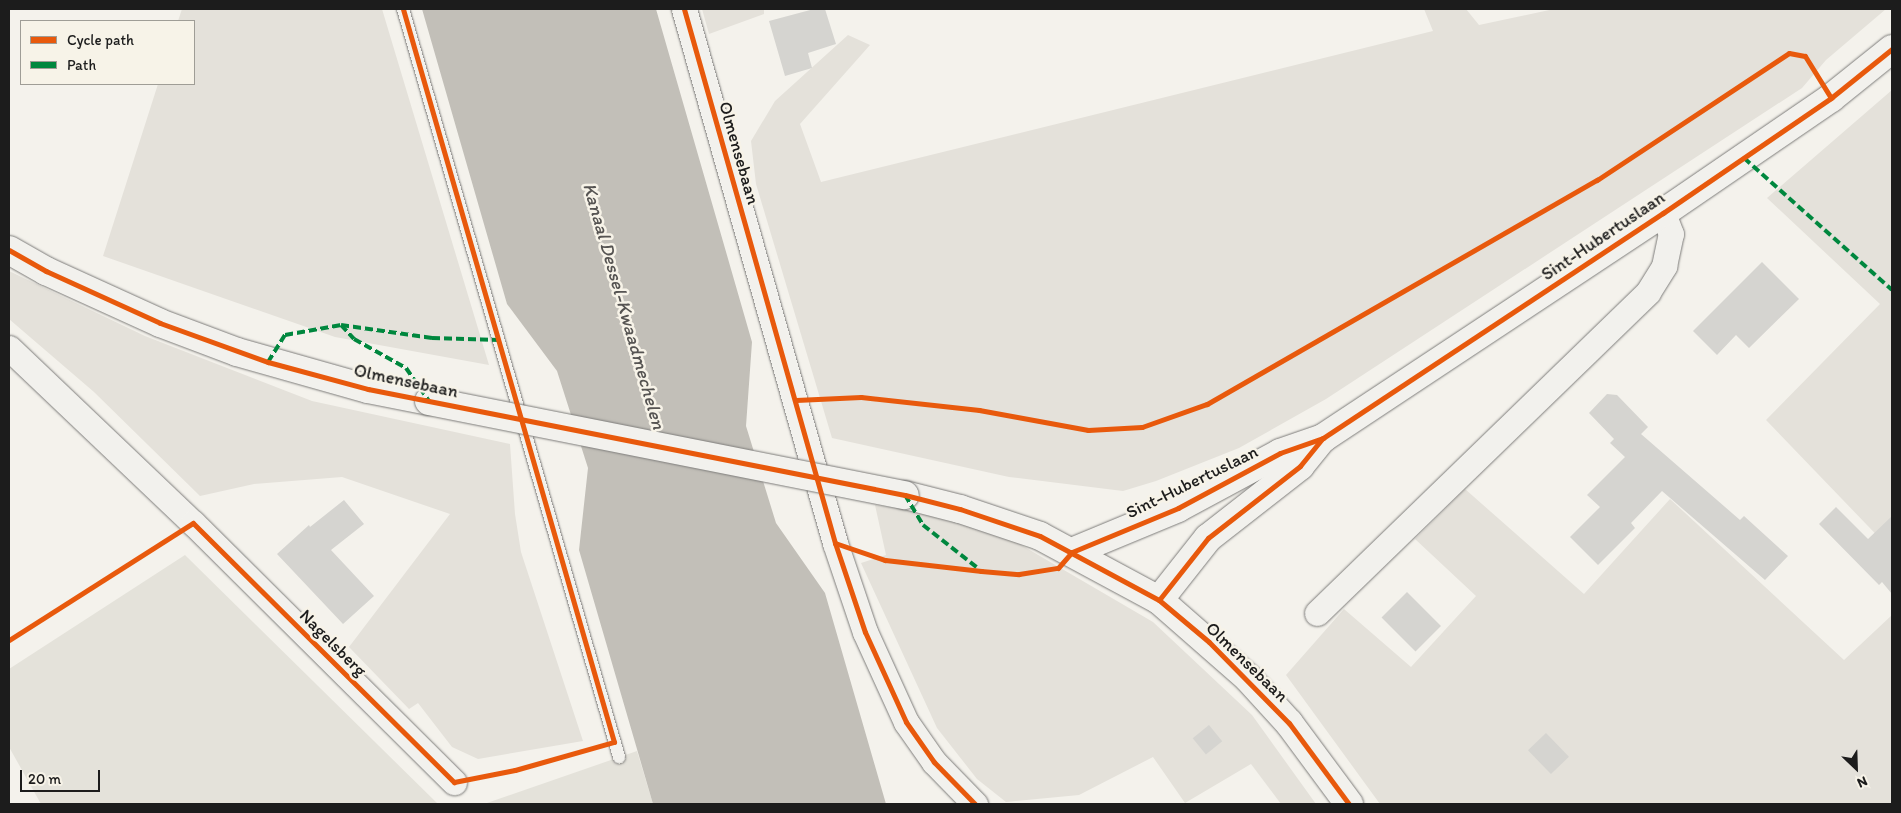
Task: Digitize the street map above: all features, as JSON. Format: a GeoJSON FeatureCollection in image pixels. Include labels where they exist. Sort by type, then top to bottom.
{"type":"FeatureCollection","features":[{"type":"Feature","properties":{"kind":"street","name":"Olmensebaan"},"geometry":{"type":"LineString","coordinates":[[684,9],[835,544],[865,632],[906,722],[934,762],[975,804]]}},
{"type":"Feature","properties":{"kind":"street","name":"Sint-Hubertuslaan"},"geometry":{"type":"LineString","coordinates":[[1072,552],[1178,508],[1280,453],[1323,438],[1663,214],[1831,98],[1892,49]]}},
{"type":"Feature","properties":{"kind":"street","name":"Sint-Hubertuslaan"},"geometry":{"type":"LineString","coordinates":[[1317,613],[1648,292],[1664,266],[1671,234],[1663,214]]}},
{"type":"Feature","properties":{"kind":"street","name":"Olmensebaan"},"geometry":{"type":"LineString","coordinates":[[9,250],[46,271],[160,323],[237,352],[368,389],[905,495],[960,508],[1072,552],[1159,600],[1248,678],[1289,723],[1349,804]]}},
{"type":"Feature","properties":{"kind":"street","name":"Nagelsberg"},"geometry":{"type":"LineString","coordinates":[[9,348],[193,523],[454,782]]}},
{"type":"Feature","properties":{"kind":"street","name":"Sint-Hubertuslaan"},"geometry":{"type":"LineString","coordinates":[[1159,600],[1208,538],[1300,466],[1323,438]]}},
{"type":"Feature","properties":{"kind":"lane"},"geometry":{"type":"LineString","coordinates":[[403,9],[619,757]]}},
{"type":"Feature","properties":{"kind":"shaded area"},"geometry":{"type":"Polygon","coordinates":[[[182,9],[382,9],[489,365],[335,337],[103,256],[158,85],[195,85],[195,20],[178,20],[182,9]]]}},
{"type":"Feature","properties":{"kind":"shaded area"},"geometry":{"type":"Polygon","coordinates":[[[702,9],[764,9],[764,14],[709,34],[702,9]]]}},
{"type":"Feature","properties":{"kind":"shaded area"},"geometry":{"type":"Polygon","coordinates":[[[1424,9],[1466,9],[1479,25],[1554,9],[1886,9],[1826,60],[1802,88],[1326,399],[1239,448],[1156,481],[1123,491],[1009,477],[832,438],[756,184],[751,141],[775,101],[848,35],[870,45],[800,124],[821,182],[1433,31],[1424,9]]]}},
{"type":"Feature","properties":{"kind":"shaded area"},"geometry":{"type":"Polygon","coordinates":[[[1892,90],[1892,551],[1766,420],[1880,304],[1767,198],[1892,90]]]}},
{"type":"Feature","properties":{"kind":"shaded area"},"geometry":{"type":"Polygon","coordinates":[[[9,271],[145,336],[312,401],[510,444],[515,514],[521,552],[583,741],[478,759],[452,747],[418,703],[409,709],[349,647],[450,514],[342,477],[254,484],[200,496],[94,392],[9,319],[9,271]]]}},
{"type":"Feature","properties":{"kind":"shaded area"},"geometry":{"type":"Polygon","coordinates":[[[1465,489],[1584,594],[1670,499],[1844,660],[1892,615],[1892,804],[1380,804],[1286,675],[1344,609],[1411,667],[1476,596],[1415,539],[1465,489]]]}},
{"type":"Feature","properties":{"kind":"shaded area"},"geometry":{"type":"Polygon","coordinates":[[[875,505],[936,513],[1011,539],[1153,622],[1252,715],[1316,804],[1281,804],[1251,764],[1185,803],[1153,757],[1079,795],[1006,802],[977,779],[937,728],[861,563],[886,555],[875,505]]]}},
{"type":"Feature","properties":{"kind":"shaded area"},"geometry":{"type":"Polygon","coordinates":[[[185,555],[438,804],[41,804],[9,747],[9,669],[185,555]]]}},
{"type":"Feature","properties":{"kind":"shaded area"},"geometry":{"type":"Polygon","coordinates":[[[637,751],[653,804],[484,804],[637,751]]]}},
{"type":"Feature","properties":{"kind":"water","name":"Kanaal Dessel-Kwaadmechelen"},"geometry":{"type":"Polygon","coordinates":[[[422,9],[656,9],[752,342],[746,426],[776,523],[825,593],[886,804],[653,804],[579,550],[588,468],[557,371],[507,304],[422,9]]]}},
{"type":"Feature","properties":{"kind":"building"},"geometry":{"type":"Polygon","coordinates":[[[814,9],[825,9],[836,44],[808,53],[812,68],[785,76],[769,21],[814,9]]]}},
{"type":"Feature","properties":{"kind":"building"},"geometry":{"type":"Polygon","coordinates":[[[1762,262],[1799,299],[1749,348],[1736,335],[1717,355],[1693,331],[1762,262]]]}},
{"type":"Feature","properties":{"kind":"building"},"geometry":{"type":"Polygon","coordinates":[[[1607,394],[1617,395],[1648,427],[1641,434],[1740,520],[1744,516],[1788,556],[1765,580],[1662,491],[1631,523],[1635,528],[1598,565],[1570,537],[1600,507],[1587,495],[1625,457],[1610,443],[1614,439],[1589,413],[1607,394]]]}},
{"type":"Feature","properties":{"kind":"building"},"geometry":{"type":"Polygon","coordinates":[[[344,500],[364,524],[331,550],[374,596],[343,624],[277,554],[309,525],[310,527],[344,500]]]}},
{"type":"Feature","properties":{"kind":"building"},"geometry":{"type":"Polygon","coordinates":[[[1836,507],[1868,539],[1892,516],[1892,594],[1882,582],[1879,585],[1819,524],[1836,507]]]}},
{"type":"Feature","properties":{"kind":"building"},"geometry":{"type":"Polygon","coordinates":[[[1407,592],[1441,626],[1415,651],[1382,617],[1407,592]]]}},
{"type":"Feature","properties":{"kind":"building"},"geometry":{"type":"Polygon","coordinates":[[[1209,725],[1222,741],[1206,755],[1193,738],[1209,725]]]}},
{"type":"Feature","properties":{"kind":"building"},"geometry":{"type":"Polygon","coordinates":[[[1546,733],[1569,757],[1551,774],[1528,750],[1546,733]]]}},
{"type":"Feature","properties":{"kind":"marked path"},"geometry":{"type":"LineString","coordinates":[[1744,158],[1892,290]]}},
{"type":"Feature","properties":{"kind":"marked path"},"geometry":{"type":"LineString","coordinates":[[341,325],[354,339],[406,368],[429,401]]}},
{"type":"Feature","properties":{"kind":"marked path"},"geometry":{"type":"LineString","coordinates":[[268,362],[285,335],[341,325],[432,338],[499,340]]}},
{"type":"Feature","properties":{"kind":"marked path"},"geometry":{"type":"LineString","coordinates":[[905,495],[923,525],[979,569]]}},
{"type":"Feature","properties":{"kind":"cycle path"},"geometry":{"type":"LineString","coordinates":[[9,640],[193,523],[454,782],[515,770],[614,742],[403,9]]}},
{"type":"Feature","properties":{"kind":"cycle path"},"geometry":{"type":"LineString","coordinates":[[684,9],[835,543],[865,632],[906,722],[934,762],[975,804]]}},
{"type":"Feature","properties":{"kind":"cycle path"},"geometry":{"type":"LineString","coordinates":[[835,543],[885,560],[981,571],[1019,574],[1058,568],[1072,552],[1178,508],[1280,453],[1323,438],[1663,213],[1831,98],[1892,49]]}},
{"type":"Feature","properties":{"kind":"cycle path"},"geometry":{"type":"LineString","coordinates":[[796,400],[861,397],[979,410],[1088,430],[1142,427],[1207,404],[1597,180],[1789,53],[1805,56],[1831,98]]}},
{"type":"Feature","properties":{"kind":"cycle path"},"geometry":{"type":"LineString","coordinates":[[9,250],[46,271],[160,323],[268,362],[368,389],[905,495],[960,509],[1040,536],[1159,600],[1209,642],[1289,723],[1349,804]]}},
{"type":"Feature","properties":{"kind":"cycle path"},"geometry":{"type":"LineString","coordinates":[[1159,600],[1208,538],[1300,466],[1323,438]]}}]}
